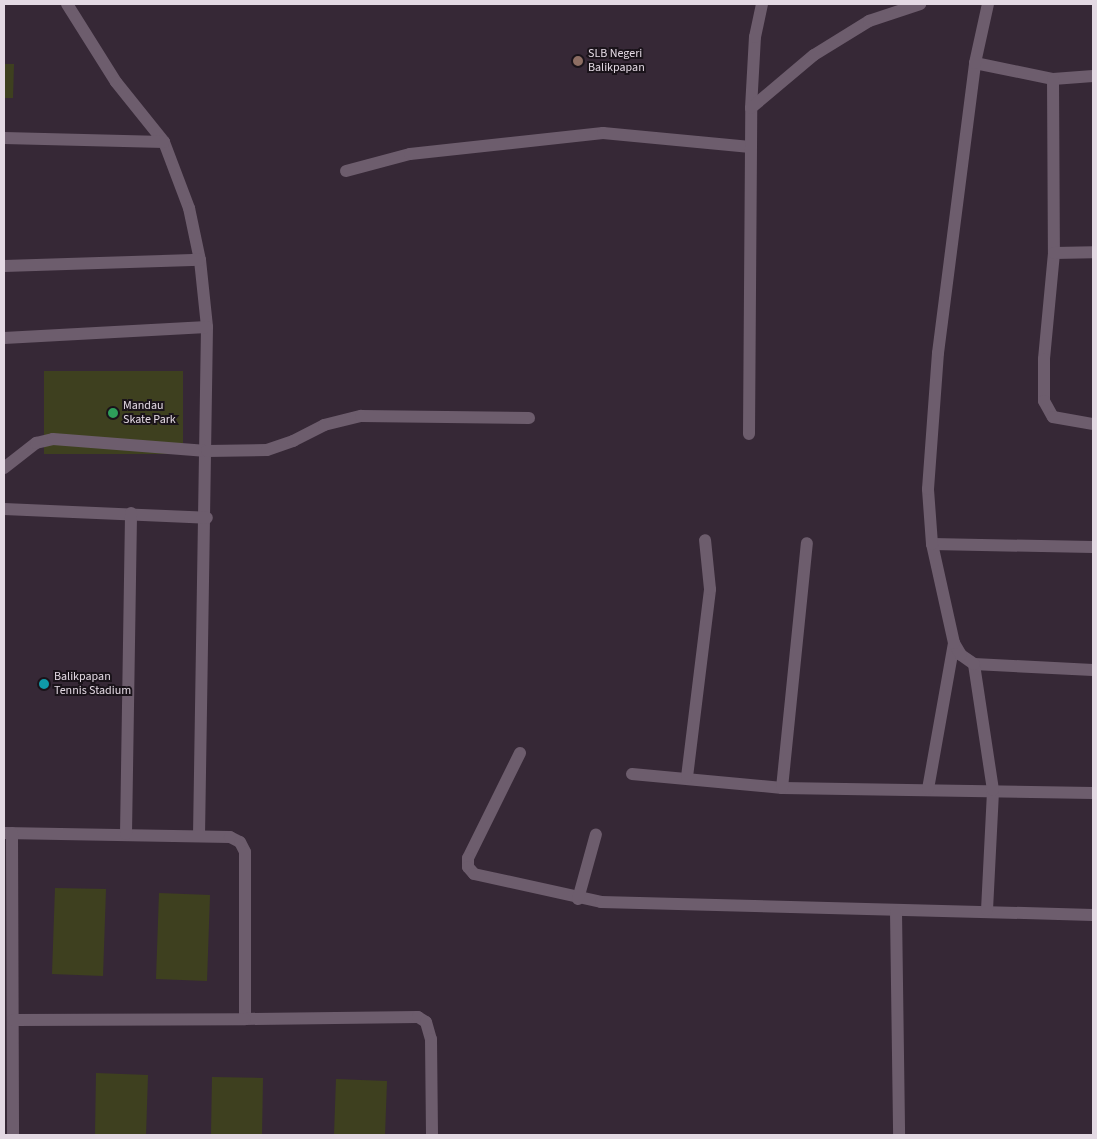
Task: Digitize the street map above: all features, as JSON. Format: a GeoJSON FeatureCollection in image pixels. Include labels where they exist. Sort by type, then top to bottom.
{"type":"FeatureCollection","features":[{"type":"Feature","properties":{"kind":"street"},"geometry":{"type":"LineString","coordinates":[[67,4],[116,82],[164,142],[189,208],[200,260],[208,327],[207,518],[199,836]]}},
{"type":"Feature","properties":{"kind":"street"},"geometry":{"type":"LineString","coordinates":[[749,434],[751,108],[755,37],[762,4]]}},
{"type":"Feature","properties":{"kind":"street"},"geometry":{"type":"LineString","coordinates":[[751,108],[814,55],[870,21],[920,4]]}},
{"type":"Feature","properties":{"kind":"street"},"geometry":{"type":"LineString","coordinates":[[988,4],[975,63],[938,353],[928,489],[932,544],[954,643],[961,655],[974,664],[1093,670]]}},
{"type":"Feature","properties":{"kind":"street"},"geometry":{"type":"LineString","coordinates":[[975,63],[1053,78],[1093,76]]}},
{"type":"Feature","properties":{"kind":"street"},"geometry":{"type":"LineString","coordinates":[[1053,78],[1054,253],[1044,359],[1044,401],[1053,417],[1093,424]]}},
{"type":"Feature","properties":{"kind":"street"},"geometry":{"type":"LineString","coordinates":[[346,171],[410,154],[603,133],[750,146]]}},
{"type":"Feature","properties":{"kind":"street"},"geometry":{"type":"LineString","coordinates":[[4,138],[164,142]]}},
{"type":"Feature","properties":{"kind":"street"},"geometry":{"type":"LineString","coordinates":[[1054,253],[1093,252]]}},
{"type":"Feature","properties":{"kind":"street"},"geometry":{"type":"LineString","coordinates":[[4,266],[200,260]]}},
{"type":"Feature","properties":{"kind":"street"},"geometry":{"type":"LineString","coordinates":[[4,338],[208,327]]}},
{"type":"Feature","properties":{"kind":"street"},"geometry":{"type":"LineString","coordinates":[[4,468],[36,443],[53,439],[207,451],[266,450],[293,441],[324,425],[361,416],[528,418]]}},
{"type":"Feature","properties":{"kind":"street"},"geometry":{"type":"LineString","coordinates":[[4,509],[131,513],[207,518]]}},
{"type":"Feature","properties":{"kind":"street"},"geometry":{"type":"LineString","coordinates":[[126,834],[131,513]]}},
{"type":"Feature","properties":{"kind":"street"},"geometry":{"type":"LineString","coordinates":[[687,777],[710,589],[705,540]]}},
{"type":"Feature","properties":{"kind":"street"},"geometry":{"type":"LineString","coordinates":[[782,788],[806,543]]}},
{"type":"Feature","properties":{"kind":"street"},"geometry":{"type":"LineString","coordinates":[[932,544],[1093,546]]}},
{"type":"Feature","properties":{"kind":"street"},"geometry":{"type":"LineString","coordinates":[[928,789],[954,643]]}},
{"type":"Feature","properties":{"kind":"street"},"geometry":{"type":"LineString","coordinates":[[974,664],[993,790],[987,910]]}},
{"type":"Feature","properties":{"kind":"street"},"geometry":{"type":"LineString","coordinates":[[520,753],[468,858],[468,867],[474,874],[578,899],[896,912],[987,910],[1093,914]]}},
{"type":"Feature","properties":{"kind":"street"},"geometry":{"type":"LineString","coordinates":[[632,774],[687,777],[782,788],[1093,793]]}},
{"type":"Feature","properties":{"kind":"street"},"geometry":{"type":"LineString","coordinates":[[13,1135],[13,1020],[8,833],[230,836],[240,842],[245,852],[245,1019]]}},
{"type":"Feature","properties":{"kind":"street"},"geometry":{"type":"LineString","coordinates":[[578,899],[596,834]]}},
{"type":"Feature","properties":{"kind":"street"},"geometry":{"type":"LineString","coordinates":[[896,912],[899,1135]]}},
{"type":"Feature","properties":{"kind":"street"},"geometry":{"type":"LineString","coordinates":[[13,1020],[418,1017],[426,1022],[431,1039],[432,1135]]}},
{"type":"Feature","properties":{"kind":"green space"},"geometry":{"type":"Polygon","coordinates":[[[4,64],[14,64],[13,98],[4,98],[4,64]]]}},
{"type":"Feature","properties":{"kind":"green space","name":"Mandau Skate Park"},"geometry":{"type":"Polygon","coordinates":[[[44,371],[183,371],[183,454],[44,454],[44,371]]]}},
{"type":"Feature","properties":{"kind":"green space"},"geometry":{"type":"Polygon","coordinates":[[[55,888],[106,889],[103,976],[52,974],[55,888]]]}},
{"type":"Feature","properties":{"kind":"green space"},"geometry":{"type":"Polygon","coordinates":[[[159,893],[210,895],[207,981],[156,979],[159,893]]]}},
{"type":"Feature","properties":{"kind":"green space"},"geometry":{"type":"Polygon","coordinates":[[[96,1073],[148,1075],[146,1135],[95,1135],[96,1073]]]}},
{"type":"Feature","properties":{"kind":"green space"},"geometry":{"type":"Polygon","coordinates":[[[212,1077],[263,1078],[262,1135],[211,1135],[212,1077]]]}},
{"type":"Feature","properties":{"kind":"green space"},"geometry":{"type":"Polygon","coordinates":[[[336,1079],[387,1081],[385,1135],[334,1135],[336,1079]]]}},
{"type":"Feature","properties":{"kind":"place","name":"SLB Negeri Balikpapan"},"geometry":{"type":"Point","coordinates":[578,61]}},
{"type":"Feature","properties":{"kind":"place","name":"Mandau Skate Park"},"geometry":{"type":"Point","coordinates":[113,413]}},
{"type":"Feature","properties":{"kind":"place","name":"Balikpapan Tennis Stadium"},"geometry":{"type":"Point","coordinates":[44,684]}}]}
